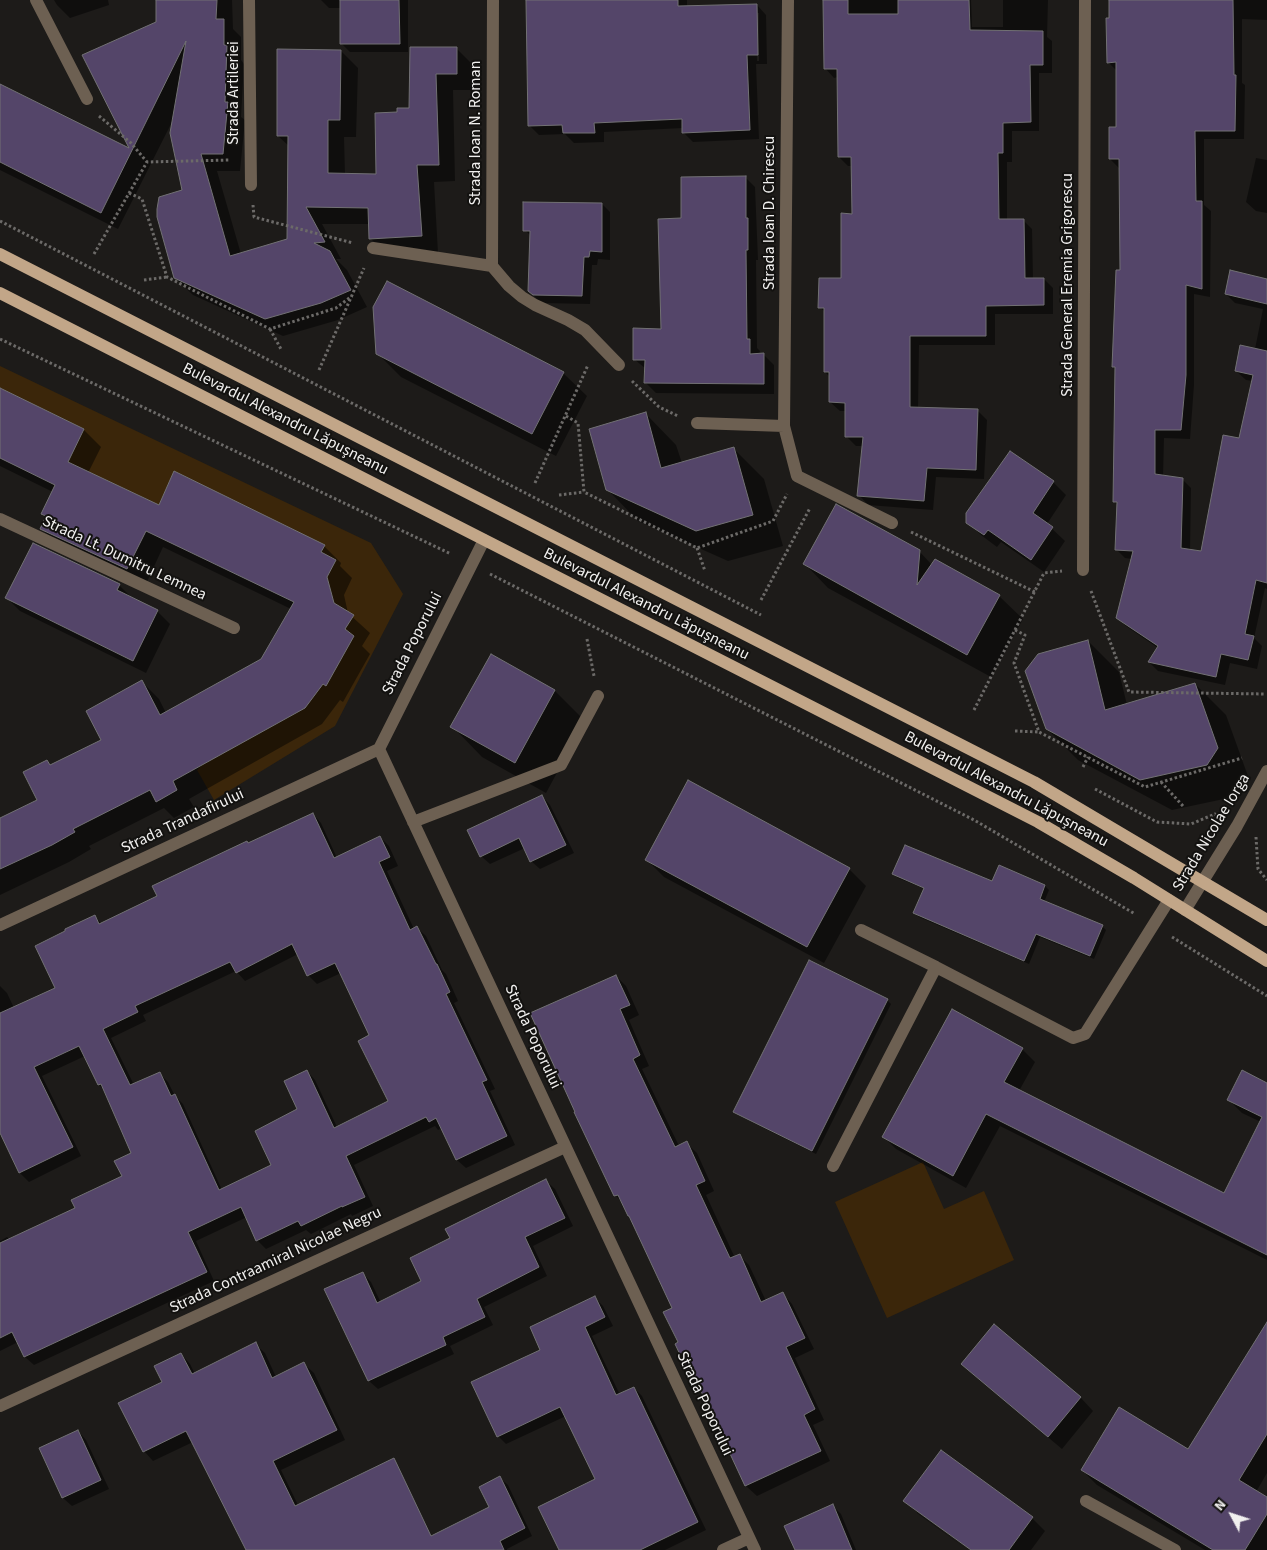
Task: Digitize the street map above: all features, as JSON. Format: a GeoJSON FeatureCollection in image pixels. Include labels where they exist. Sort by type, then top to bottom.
{"type":"FeatureCollection","features":[{"type":"Feature","properties":{"kind":"main road","name":"Bulevardul Alexandru Lăpușneanu"},"geometry":{"type":"LineString","coordinates":[[0,254],[1034,782],[1267,920]]}},
{"type":"Feature","properties":{"kind":"main road","name":"Bulevardul Alexandru Lăpușneanu"},"geometry":{"type":"LineString","coordinates":[[0,293],[1038,822],[1134,878],[1267,962]]}},
{"type":"Feature","properties":{"kind":"street"},"geometry":{"type":"LineString","coordinates":[[36,0],[87,99]]}},
{"type":"Feature","properties":{"kind":"street","name":"Strada Artileriei"},"geometry":{"type":"LineString","coordinates":[[250,0],[251,185]]}},
{"type":"Feature","properties":{"kind":"street","name":"Strada Ioan N. Roman"},"geometry":{"type":"LineString","coordinates":[[492,266],[493,0]]}},
{"type":"Feature","properties":{"kind":"street","name":"Strada Ioan D. Chirescu"},"geometry":{"type":"LineString","coordinates":[[788,0],[784,426],[797,476]]}},
{"type":"Feature","properties":{"kind":"street","name":"Strada General Eremia Grigorescu"},"geometry":{"type":"LineString","coordinates":[[1083,570],[1085,0]]}},
{"type":"Feature","properties":{"kind":"street"},"geometry":{"type":"LineString","coordinates":[[374,248],[492,266],[509,286],[522,297],[585,330],[619,365]]}},
{"type":"Feature","properties":{"kind":"street"},"geometry":{"type":"LineString","coordinates":[[697,423],[784,426]]}},
{"type":"Feature","properties":{"kind":"street"},"geometry":{"type":"LineString","coordinates":[[797,476],[892,522]]}},
{"type":"Feature","properties":{"kind":"street","name":"Strada Lt. Dumitru Lemnea"},"geometry":{"type":"LineString","coordinates":[[0,519],[234,628]]}},
{"type":"Feature","properties":{"kind":"street","name":"Strada Poporului"},"geometry":{"type":"LineString","coordinates":[[484,540],[379,749],[755,1550]]}},
{"type":"Feature","properties":{"kind":"street"},"geometry":{"type":"LineString","coordinates":[[413,822],[561,765],[598,696]]}},
{"type":"Feature","properties":{"kind":"street","name":"Strada Trandafirului"},"geometry":{"type":"LineString","coordinates":[[0,925],[379,749]]}},
{"type":"Feature","properties":{"kind":"street","name":"Strada Nicolae Iorga"},"geometry":{"type":"LineString","coordinates":[[1185,910],[1251,802],[1267,771]]}},
{"type":"Feature","properties":{"kind":"street"},"geometry":{"type":"LineString","coordinates":[[861,930],[1073,1038],[1086,1034],[1169,900]]}},
{"type":"Feature","properties":{"kind":"street"},"geometry":{"type":"LineString","coordinates":[[833,1166],[936,967]]}},
{"type":"Feature","properties":{"kind":"street","name":"Strada Contraamiral Nicolae Negru"},"geometry":{"type":"LineString","coordinates":[[0,1406],[565,1146]]}},
{"type":"Feature","properties":{"kind":"street"},"geometry":{"type":"LineString","coordinates":[[1086,1501],[1175,1550]]}},
{"type":"Feature","properties":{"kind":"street"},"geometry":{"type":"LineString","coordinates":[[723,1550],[749,1538]]}},
{"type":"Feature","properties":{"kind":"path"},"geometry":{"type":"LineString","coordinates":[[87,99],[99,116],[131,143],[146,162]]}},
{"type":"Feature","properties":{"kind":"path"},"geometry":{"type":"LineString","coordinates":[[146,162],[251,160]]}},
{"type":"Feature","properties":{"kind":"path"},"geometry":{"type":"LineString","coordinates":[[94,254],[146,162]]}},
{"type":"Feature","properties":{"kind":"path"},"geometry":{"type":"LineString","coordinates":[[251,185],[254,217],[374,248],[319,370]]}},
{"type":"Feature","properties":{"kind":"path"},"geometry":{"type":"LineString","coordinates":[[129,193],[142,199],[167,277]]}},
{"type":"Feature","properties":{"kind":"path"},"geometry":{"type":"LineString","coordinates":[[0,221],[768,619]]}},
{"type":"Feature","properties":{"kind":"path"},"geometry":{"type":"LineString","coordinates":[[144,280],[167,277],[270,329],[282,351]]}},
{"type":"Feature","properties":{"kind":"path"},"geometry":{"type":"LineString","coordinates":[[270,329],[336,308],[352,296]]}},
{"type":"Feature","properties":{"kind":"path"},"geometry":{"type":"LineString","coordinates":[[0,339],[420,539]]}},
{"type":"Feature","properties":{"kind":"path"},"geometry":{"type":"LineString","coordinates":[[535,483],[598,342]]}},
{"type":"Feature","properties":{"kind":"path"},"geometry":{"type":"LineString","coordinates":[[619,365],[635,386],[659,406],[697,423]]}},
{"type":"Feature","properties":{"kind":"path"},"geometry":{"type":"LineString","coordinates":[[566,416],[578,423],[584,492]]}},
{"type":"Feature","properties":{"kind":"path"},"geometry":{"type":"LineString","coordinates":[[697,548],[773,521],[797,476]]}},
{"type":"Feature","properties":{"kind":"path"},"geometry":{"type":"LineString","coordinates":[[761,600],[821,487]]}},
{"type":"Feature","properties":{"kind":"path"},"geometry":{"type":"LineString","coordinates":[[559,495],[584,492],[697,548],[705,571]]}},
{"type":"Feature","properties":{"kind":"path"},"geometry":{"type":"LineString","coordinates":[[892,522],[1035,592]]}},
{"type":"Feature","properties":{"kind":"path"},"geometry":{"type":"LineString","coordinates":[[974,710],[1044,573],[1083,570],[1129,692],[1265,694]]}},
{"type":"Feature","properties":{"kind":"path"},"geometry":{"type":"LineString","coordinates":[[544,601],[974,820],[1123,907]]}},
{"type":"Feature","properties":{"kind":"path"},"geometry":{"type":"LineString","coordinates":[[1015,630],[1025,636],[1014,663],[1039,732]]}},
{"type":"Feature","properties":{"kind":"path"},"geometry":{"type":"LineString","coordinates":[[587,640],[598,696]]}},
{"type":"Feature","properties":{"kind":"path"},"geometry":{"type":"LineString","coordinates":[[1015,731],[1039,732],[1145,786],[1242,758]]}},
{"type":"Feature","properties":{"kind":"path"},"geometry":{"type":"LineString","coordinates":[[1083,766],[1088,757]]}},
{"type":"Feature","properties":{"kind":"path"},"geometry":{"type":"LineString","coordinates":[[1161,782],[1183,806]]}},
{"type":"Feature","properties":{"kind":"path"},"geometry":{"type":"LineString","coordinates":[[1086,785],[1157,822],[1191,824],[1215,814]]}},
{"type":"Feature","properties":{"kind":"path"},"geometry":{"type":"LineString","coordinates":[[1257,838],[1258,869],[1267,880]]}},
{"type":"Feature","properties":{"kind":"path"},"geometry":{"type":"LineString","coordinates":[[1174,938],[1267,996]]}},
{"type":"Feature","properties":{"kind":"shaded area"},"geometry":{"type":"Polygon","coordinates":[[[0,366],[371,543],[403,594],[335,726],[214,800],[197,770],[203,764],[289,717],[323,684],[326,685],[353,636],[345,629],[334,603],[327,577],[336,560],[321,552],[325,545],[174,471],[159,505],[68,462],[84,429],[0,388],[0,366]]]}},
{"type":"Feature","properties":{"kind":"shaded area"},"geometry":{"type":"Polygon","coordinates":[[[923,1162],[944,1209],[984,1191],[1014,1260],[887,1318],[835,1202],[923,1162]]]}},
{"type":"Feature","properties":{"kind":"building"},"geometry":{"type":"Polygon","coordinates":[[[156,0],[217,0],[216,19],[224,19],[224,45],[227,45],[225,102],[228,102],[223,154],[201,154],[230,256],[287,239],[288,136],[277,136],[277,49],[341,50],[340,120],[328,120],[328,173],[376,174],[375,113],[397,112],[397,108],[409,108],[410,47],[457,47],[457,74],[436,74],[439,165],[417,165],[422,236],[369,239],[368,208],[306,207],[325,242],[314,243],[330,251],[351,290],[321,303],[265,319],[174,278],[157,217],[157,209],[159,197],[182,190],[170,133],[186,41],[101,213],[0,162],[0,84],[129,148],[82,55],[156,22],[156,0]]]}},
{"type":"Feature","properties":{"kind":"building"},"geometry":{"type":"Polygon","coordinates":[[[340,0],[399,0],[400,44],[340,44],[340,0]]]}},
{"type":"Feature","properties":{"kind":"building"},"geometry":{"type":"Polygon","coordinates":[[[526,0],[678,0],[678,6],[757,4],[758,55],[747,55],[750,130],[682,133],[682,119],[594,123],[595,133],[563,133],[562,125],[528,126],[526,0]]]}},
{"type":"Feature","properties":{"kind":"building"},"geometry":{"type":"Polygon","coordinates":[[[823,0],[848,0],[848,14],[898,14],[898,0],[969,0],[970,30],[1043,31],[1043,65],[1030,65],[1031,122],[1003,123],[1003,153],[998,153],[999,219],[1024,219],[1025,278],[1044,278],[1044,305],[986,306],[986,336],[910,336],[910,407],[978,409],[976,470],[927,468],[924,501],[857,496],[863,437],[845,437],[845,403],[829,402],[829,372],[824,372],[824,308],[818,308],[819,278],[841,278],[841,213],[852,214],[851,157],[838,157],[837,69],[824,69],[823,0]]]}},
{"type":"Feature","properties":{"kind":"building"},"geometry":{"type":"Polygon","coordinates":[[[1109,0],[1233,0],[1234,75],[1236,75],[1235,131],[1195,131],[1196,201],[1202,201],[1202,289],[1186,285],[1186,375],[1181,430],[1155,430],[1155,474],[1183,478],[1181,548],[1201,551],[1223,435],[1239,438],[1253,375],[1235,371],[1240,345],[1267,351],[1267,583],[1256,580],[1245,634],[1254,636],[1248,660],[1221,654],[1216,677],[1148,662],[1158,646],[1116,618],[1133,551],[1115,550],[1117,502],[1113,502],[1115,367],[1112,367],[1116,270],[1120,270],[1119,159],[1109,159],[1109,127],[1116,127],[1116,62],[1107,63],[1106,18],[1109,18],[1109,0]]]}},
{"type":"Feature","properties":{"kind":"building"},"geometry":{"type":"Polygon","coordinates":[[[746,176],[746,218],[748,218],[748,250],[746,250],[747,339],[750,339],[750,354],[764,353],[764,384],[644,383],[645,360],[633,360],[633,328],[661,329],[658,219],[681,218],[681,177],[746,176]]]}},
{"type":"Feature","properties":{"kind":"building"},"geometry":{"type":"Polygon","coordinates":[[[523,202],[602,203],[602,252],[590,251],[589,257],[584,257],[582,296],[533,295],[528,291],[530,231],[523,231],[523,202]]]}},
{"type":"Feature","properties":{"kind":"building"},"geometry":{"type":"Polygon","coordinates":[[[1230,270],[1267,279],[1267,304],[1225,294],[1230,270]]]}},
{"type":"Feature","properties":{"kind":"building"},"geometry":{"type":"Polygon","coordinates":[[[387,281],[564,372],[532,434],[376,354],[373,307],[387,281]]]}},
{"type":"Feature","properties":{"kind":"building"},"geometry":{"type":"Polygon","coordinates":[[[0,388],[84,429],[68,462],[159,505],[174,471],[325,545],[321,552],[336,560],[327,577],[334,603],[354,615],[345,629],[354,636],[326,686],[323,684],[305,708],[173,781],[177,790],[156,802],[150,790],[73,829],[75,832],[52,845],[0,869],[0,818],[37,800],[23,772],[47,760],[50,765],[101,740],[86,711],[142,680],[160,715],[261,659],[294,602],[146,531],[127,569],[40,529],[46,516],[41,514],[55,485],[0,458],[0,388]]]}},
{"type":"Feature","properties":{"kind":"building"},"geometry":{"type":"Polygon","coordinates":[[[646,412],[661,468],[734,447],[753,515],[696,531],[606,490],[589,429],[646,412]]]}},
{"type":"Feature","properties":{"kind":"building"},"geometry":{"type":"Polygon","coordinates":[[[1010,451],[1054,481],[1033,513],[1053,527],[1031,560],[988,530],[984,535],[966,523],[966,513],[1010,451]]]}},
{"type":"Feature","properties":{"kind":"building"},"geometry":{"type":"Polygon","coordinates":[[[836,504],[920,550],[917,585],[935,559],[1000,595],[967,655],[803,564],[836,504]]]}},
{"type":"Feature","properties":{"kind":"building"},"geometry":{"type":"Polygon","coordinates":[[[33,543],[120,584],[117,590],[158,610],[133,661],[5,598],[33,543]]]}},
{"type":"Feature","properties":{"kind":"building"},"geometry":{"type":"Polygon","coordinates":[[[1088,640],[1105,710],[1195,683],[1218,748],[1207,765],[1140,780],[1046,729],[1025,671],[1038,654],[1088,640]]]}},
{"type":"Feature","properties":{"kind":"building"},"geometry":{"type":"Polygon","coordinates":[[[491,654],[555,690],[515,763],[450,727],[491,654]]]}},
{"type":"Feature","properties":{"kind":"building"},"geometry":{"type":"Polygon","coordinates":[[[688,780],[850,868],[807,947],[645,860],[688,780]]]}},
{"type":"Feature","properties":{"kind":"building"},"geometry":{"type":"Polygon","coordinates":[[[542,795],[566,845],[530,862],[519,838],[480,857],[467,830],[542,795]]]}},
{"type":"Feature","properties":{"kind":"building"},"geometry":{"type":"Polygon","coordinates":[[[313,813],[334,858],[380,836],[390,857],[379,862],[410,930],[417,926],[437,964],[450,992],[446,994],[487,1080],[482,1082],[507,1136],[456,1160],[436,1118],[429,1122],[426,1117],[346,1156],[365,1197],[301,1226],[298,1221],[256,1241],[241,1207],[188,1232],[207,1272],[24,1357],[12,1332],[0,1338],[0,1243],[75,1208],[71,1200],[122,1176],[114,1161],[131,1153],[101,1084],[98,1085],[79,1046],[34,1067],[73,1147],[19,1173],[0,1133],[0,1013],[55,988],[35,946],[95,915],[99,924],[157,896],[152,886],[247,841],[248,843],[313,813]],[[292,944],[236,973],[230,962],[135,1006],[138,1012],[103,1029],[130,1085],[160,1072],[171,1096],[175,1094],[219,1190],[271,1165],[255,1131],[297,1109],[284,1081],[307,1070],[334,1128],[388,1101],[358,1041],[369,1035],[335,963],[307,976],[292,944]]]}},
{"type":"Feature","properties":{"kind":"building"},"geometry":{"type":"Polygon","coordinates":[[[905,845],[992,881],[999,865],[1045,885],[1040,899],[1103,925],[1090,956],[1036,934],[1024,961],[913,913],[924,888],[892,874],[905,845]]]}},
{"type":"Feature","properties":{"kind":"building"},"geometry":{"type":"Polygon","coordinates":[[[809,960],[888,999],[812,1151],[733,1112],[809,960]]]}},
{"type":"Feature","properties":{"kind":"building"},"geometry":{"type":"Polygon","coordinates":[[[616,975],[630,1005],[620,1009],[640,1055],[633,1059],[675,1147],[687,1141],[705,1181],[696,1185],[730,1258],[740,1254],[761,1302],[783,1292],[805,1338],[786,1347],[815,1409],[804,1415],[821,1451],[745,1486],[700,1389],[697,1390],[675,1344],[678,1342],[663,1312],[672,1308],[629,1216],[618,1195],[614,1196],[530,1013],[616,975]]]}},
{"type":"Feature","properties":{"kind":"building"},"geometry":{"type":"Polygon","coordinates":[[[952,1009],[1023,1048],[1004,1082],[1224,1193],[1262,1117],[1227,1100],[1242,1070],[1267,1083],[1267,1255],[986,1114],[953,1176],[882,1137],[952,1009]]]}},
{"type":"Feature","properties":{"kind":"building"},"geometry":{"type":"Polygon","coordinates":[[[546,1179],[565,1218],[525,1237],[539,1267],[477,1299],[485,1317],[443,1337],[446,1345],[368,1381],[324,1289],[363,1272],[377,1303],[421,1281],[410,1258],[450,1238],[445,1229],[546,1179]]]}},
{"type":"Feature","properties":{"kind":"building"},"geometry":{"type":"Polygon","coordinates":[[[595,1296],[605,1317],[585,1327],[616,1395],[634,1387],[698,1522],[640,1550],[559,1550],[538,1507],[595,1479],[560,1407],[497,1437],[471,1382],[540,1350],[530,1327],[595,1296]]]}},
{"type":"Feature","properties":{"kind":"building"},"geometry":{"type":"Polygon","coordinates":[[[1267,1322],[1267,1434],[1239,1480],[1267,1497],[1267,1514],[1245,1550],[1213,1550],[1081,1470],[1119,1407],[1188,1449],[1267,1322]]]}},
{"type":"Feature","properties":{"kind":"building"},"geometry":{"type":"Polygon","coordinates":[[[994,1324],[1081,1397],[1048,1437],[961,1364],[994,1324]]]}},
{"type":"Feature","properties":{"kind":"building"},"geometry":{"type":"Polygon","coordinates":[[[256,1342],[272,1378],[304,1362],[337,1430],[273,1461],[295,1506],[394,1458],[431,1536],[489,1507],[479,1487],[500,1476],[525,1528],[500,1541],[504,1550],[246,1550],[186,1431],[143,1452],[118,1403],[162,1382],[154,1366],[181,1353],[192,1374],[256,1342]]]}},
{"type":"Feature","properties":{"kind":"building"},"geometry":{"type":"Polygon","coordinates":[[[78,1430],[101,1480],[62,1498],[39,1448],[78,1430]]]}},
{"type":"Feature","properties":{"kind":"building"},"geometry":{"type":"Polygon","coordinates":[[[941,1450],[1033,1517],[1009,1550],[971,1550],[903,1501],[941,1450]]]}},
{"type":"Feature","properties":{"kind":"building"},"geometry":{"type":"Polygon","coordinates":[[[833,1504],[852,1550],[795,1550],[784,1526],[833,1504]]]}}]}
